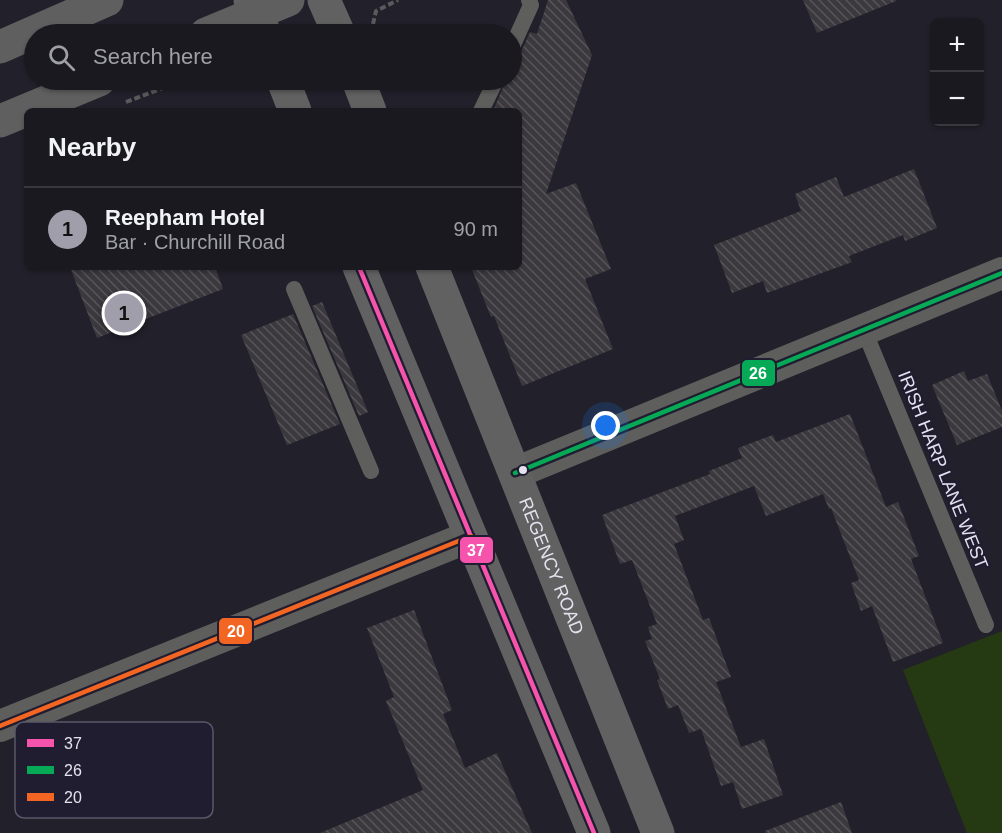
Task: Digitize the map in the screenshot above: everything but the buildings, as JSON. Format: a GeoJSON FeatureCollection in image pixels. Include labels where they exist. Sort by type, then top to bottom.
{"type":"FeatureCollection","features":[{"type":"Feature","properties":{"kind":"main road"},"geometry":{"type":"LineString","coordinates":[[234,24],[257,16],[288,0]]}},
{"type":"Feature","properties":{"kind":"main road"},"geometry":{"type":"LineString","coordinates":[[324,0],[335,24]]}},
{"type":"Feature","properties":{"kind":"main road"},"geometry":{"type":"LineString","coordinates":[[49,24],[95,2]]}},
{"type":"Feature","properties":{"kind":"main road"},"geometry":{"type":"LineString","coordinates":[[0,47],[24,36]]}},
{"type":"Feature","properties":{"kind":"main road"},"geometry":{"type":"LineString","coordinates":[[31,108],[75,90]]}},
{"type":"Feature","properties":{"kind":"main road"},"geometry":{"type":"LineString","coordinates":[[287,90],[294,108]]}},
{"type":"Feature","properties":{"kind":"main road"},"geometry":{"type":"LineString","coordinates":[[362,90],[369,108]]}},
{"type":"Feature","properties":{"kind":"main road"},"geometry":{"type":"LineString","coordinates":[[0,121],[24,111]]}},
{"type":"Feature","properties":{"kind":"main road"},"geometry":{"type":"LineString","coordinates":[[360,270],[594,833]]}},
{"type":"Feature","properties":{"kind":"main road","name":"REGENCY ROAD"},"geometry":{"type":"LineString","coordinates":[[433,270],[658,833]]}},
{"type":"Feature","properties":{"kind":"street"},"geometry":{"type":"LineString","coordinates":[[515,472],[1002,273]]}},
{"type":"Feature","properties":{"kind":"street"},"geometry":{"type":"LineString","coordinates":[[0,726],[161,659],[471,536]]}},
{"type":"Feature","properties":{"kind":"lane"},"geometry":{"type":"LineString","coordinates":[[522,25],[531,5],[529,0]]}},
{"type":"Feature","properties":{"kind":"lane"},"geometry":{"type":"LineString","coordinates":[[482,108],[491,90]]}},
{"type":"Feature","properties":{"kind":"lane"},"geometry":{"type":"LineString","coordinates":[[294,289],[371,471]]}},
{"type":"Feature","properties":{"kind":"lane","name":"IRISH HARP LANE WEST"},"geometry":{"type":"LineString","coordinates":[[864,330],[986,626]]}},
{"type":"Feature","properties":{"kind":"path"},"geometry":{"type":"LineString","coordinates":[[373,24],[376,10],[398,0]]}},
{"type":"Feature","properties":{"kind":"path"},"geometry":{"type":"LineString","coordinates":[[123,103],[157,90]]}},
{"type":"Feature","properties":{"kind":"green space"},"geometry":{"type":"Polygon","coordinates":[[[1002,631],[1002,833],[967,833],[903,670],[1002,631]]]}},
{"type":"Feature","properties":{"kind":"transit line","name":"37"},"geometry":{"type":"LineString","coordinates":[[360,270],[594,833]]}},
{"type":"Feature","properties":{"kind":"transit line","name":"26"},"geometry":{"type":"LineString","coordinates":[[515,473],[1002,273]]}},
{"type":"Feature","properties":{"kind":"transit line","name":"20"},"geometry":{"type":"LineString","coordinates":[[0,726],[471,536]]}},
{"type":"Feature","properties":{"kind":"place","name":"Reepham Hotel"},"geometry":{"type":"Point","coordinates":[124,313]}}]}
